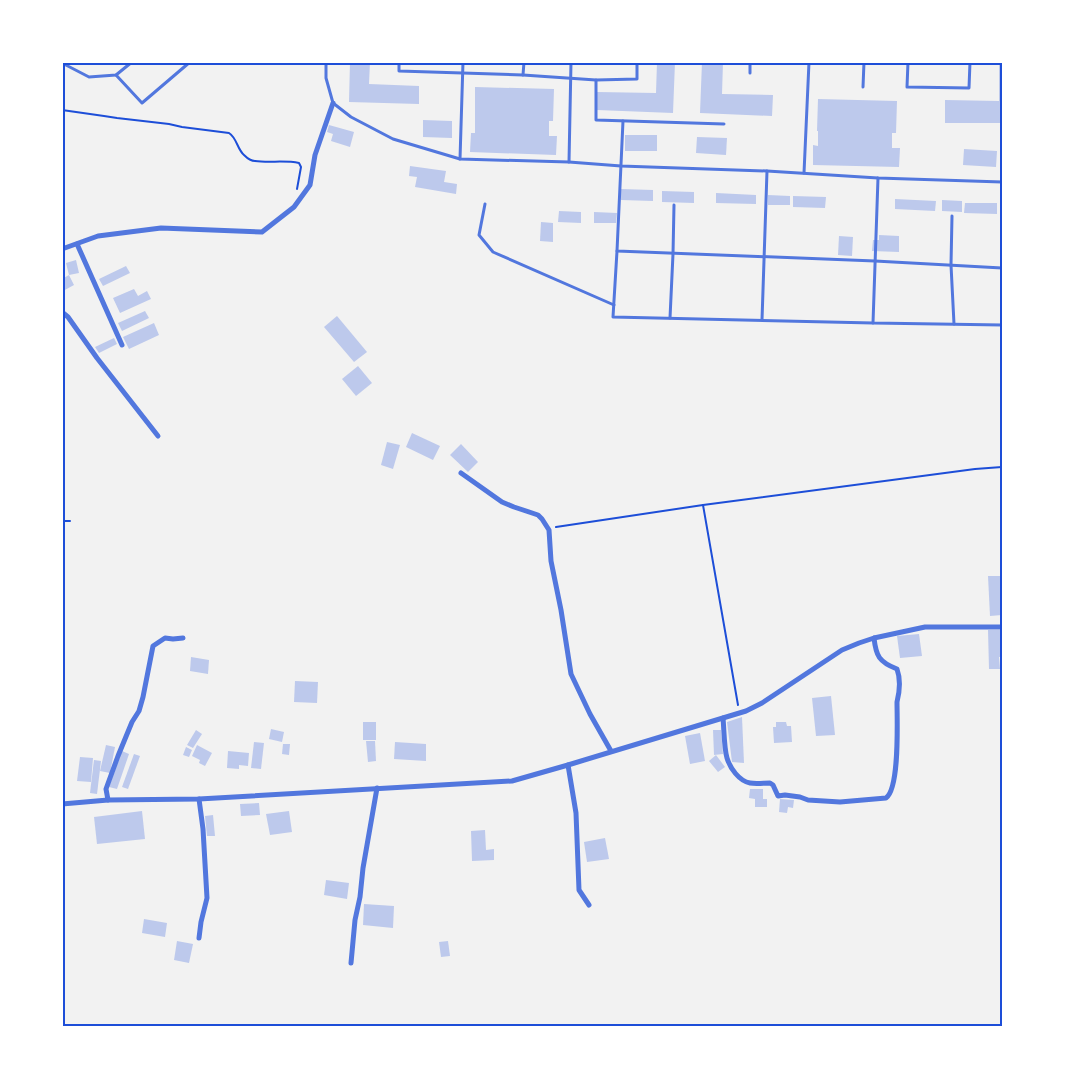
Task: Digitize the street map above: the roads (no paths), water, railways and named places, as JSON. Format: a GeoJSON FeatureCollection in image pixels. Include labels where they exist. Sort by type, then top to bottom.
{"type":"FeatureCollection","features":[{"type":"Feature","properties":{"kind":"street"},"geometry":{"type":"LineString","coordinates":[[62,249],[98,236],[161,228],[262,232],[294,207],[310,185],[315,156],[333,102]]}},
{"type":"Feature","properties":{"kind":"street"},"geometry":{"type":"LineString","coordinates":[[77,244],[122,345]]}},
{"type":"Feature","properties":{"kind":"street"},"geometry":{"type":"LineString","coordinates":[[62,312],[68,317],[97,358],[158,436]]}},
{"type":"Feature","properties":{"kind":"street"},"geometry":{"type":"LineString","coordinates":[[461,473],[502,502],[538,515],[548,528],[551,561],[571,674],[611,752]]}},
{"type":"Feature","properties":{"kind":"street"},"geometry":{"type":"LineString","coordinates":[[62,804],[108,800],[199,799],[512,781],[739,713],[762,703],[842,650],[874,638],[925,627],[1002,627]]}},
{"type":"Feature","properties":{"kind":"street"},"geometry":{"type":"LineString","coordinates":[[108,800],[106,789],[132,722],[139,710],[153,646],[165,638],[184,638]]}},
{"type":"Feature","properties":{"kind":"street"},"geometry":{"type":"LineString","coordinates":[[723,718],[727,757],[742,780],[752,784],[770,783],[778,796],[785,795],[808,800],[840,802],[886,798],[890,795],[893,787],[896,771],[897,702],[900,679],[897,669],[878,658],[874,638]]}},
{"type":"Feature","properties":{"kind":"street"},"geometry":{"type":"LineString","coordinates":[[568,765],[576,813],[579,890],[589,905]]}},
{"type":"Feature","properties":{"kind":"street"},"geometry":{"type":"LineString","coordinates":[[352,963],[355,920],[360,897],[362,868],[377,788]]}},
{"type":"Feature","properties":{"kind":"street"},"geometry":{"type":"LineString","coordinates":[[199,799],[207,898],[200,922],[199,938]]}},
{"type":"Feature","properties":{"kind":"lane"},"geometry":{"type":"LineString","coordinates":[[62,63],[89,77],[116,75],[132,62]]}},
{"type":"Feature","properties":{"kind":"lane"},"geometry":{"type":"LineString","coordinates":[[116,75],[142,103],[190,62]]}},
{"type":"Feature","properties":{"kind":"lane"},"geometry":{"type":"LineString","coordinates":[[326,62],[326,78],[333,102],[351,117],[393,138],[460,160],[569,162],[878,178],[1002,182]]}},
{"type":"Feature","properties":{"kind":"lane"},"geometry":{"type":"LineString","coordinates":[[399,62],[399,71],[523,75],[596,80],[637,79],[637,62]]}},
{"type":"Feature","properties":{"kind":"lane"},"geometry":{"type":"LineString","coordinates":[[460,160],[463,62]]}},
{"type":"Feature","properties":{"kind":"lane"},"geometry":{"type":"LineString","coordinates":[[523,75],[524,62]]}},
{"type":"Feature","properties":{"kind":"lane"},"geometry":{"type":"LineString","coordinates":[[569,162],[571,62]]}},
{"type":"Feature","properties":{"kind":"lane"},"geometry":{"type":"LineString","coordinates":[[750,62],[750,73]]}},
{"type":"Feature","properties":{"kind":"lane"},"geometry":{"type":"LineString","coordinates":[[804,173],[809,62]]}},
{"type":"Feature","properties":{"kind":"lane"},"geometry":{"type":"LineString","coordinates":[[863,87],[864,62]]}},
{"type":"Feature","properties":{"kind":"lane"},"geometry":{"type":"LineString","coordinates":[[908,62],[907,87],[969,88],[970,62]]}},
{"type":"Feature","properties":{"kind":"lane"},"geometry":{"type":"LineString","coordinates":[[596,80],[596,120],[724,124]]}},
{"type":"Feature","properties":{"kind":"lane"},"geometry":{"type":"LineString","coordinates":[[622,121],[613,317],[1002,325]]}},
{"type":"Feature","properties":{"kind":"lane"},"geometry":{"type":"LineString","coordinates":[[762,320],[767,171]]}},
{"type":"Feature","properties":{"kind":"lane"},"geometry":{"type":"LineString","coordinates":[[873,323],[878,178]]}},
{"type":"Feature","properties":{"kind":"lane"},"geometry":{"type":"LineString","coordinates":[[485,204],[479,235],[493,252],[614,305]]}},
{"type":"Feature","properties":{"kind":"lane"},"geometry":{"type":"LineString","coordinates":[[670,318],[674,205]]}},
{"type":"Feature","properties":{"kind":"lane"},"geometry":{"type":"LineString","coordinates":[[952,216],[951,265],[954,324]]}},
{"type":"Feature","properties":{"kind":"lane"},"geometry":{"type":"LineString","coordinates":[[617,251],[1002,268]]}}]}
